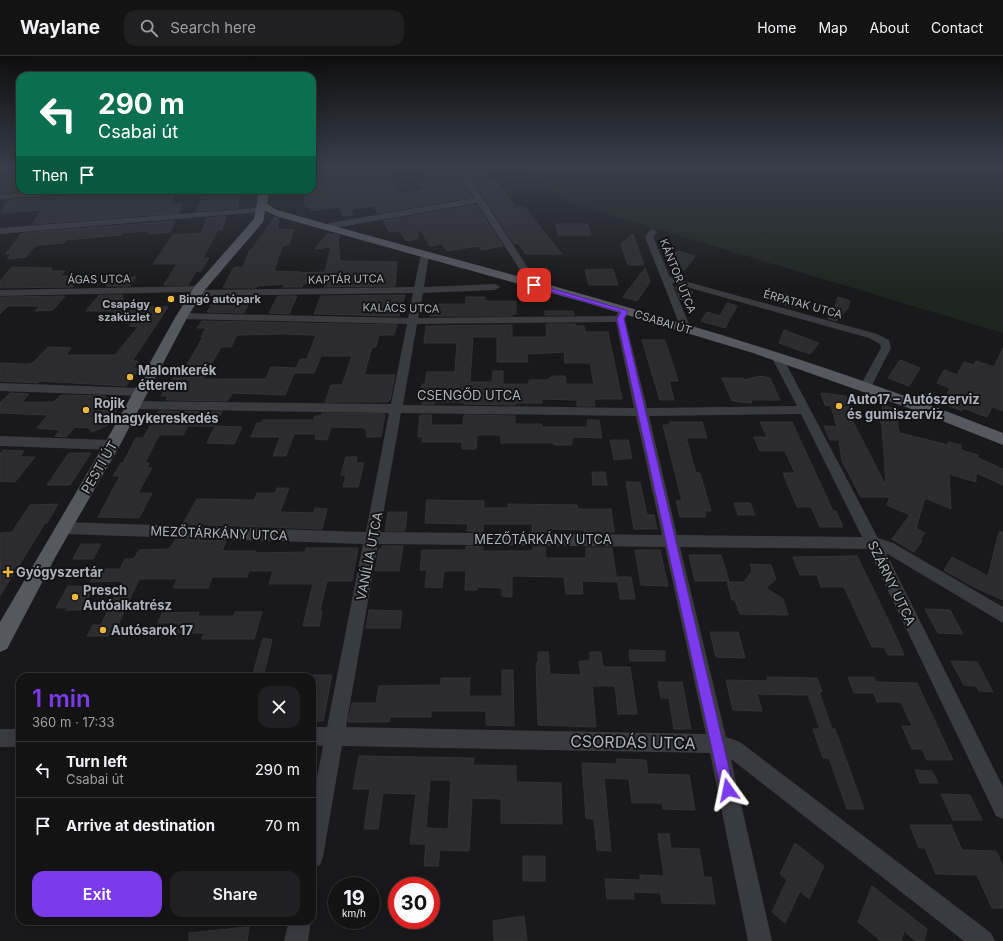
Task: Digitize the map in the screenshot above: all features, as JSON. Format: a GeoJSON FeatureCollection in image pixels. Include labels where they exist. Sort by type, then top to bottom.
{"type":"FeatureCollection","features":[{"type":"Feature","properties":{"kind":"main road","name":"PESTI ÚT"},"geometry":{"type":"LineString","coordinates":[[0,642],[112,445],[182,316],[198,291],[255,226],[261,206]]}},
{"type":"Feature","properties":{"kind":"main road","name":"CSABAI ÚT"},"geometry":{"type":"LineString","coordinates":[[277,206],[293,218]]}},
{"type":"Feature","properties":{"kind":"main road","name":"CSABAI ÚT"},"geometry":{"type":"LineString","coordinates":[[260,210],[274,212],[329,226],[534,285],[622,315],[686,329],[866,386],[1003,439]]}},
{"type":"Feature","properties":{"kind":"street"},"geometry":{"type":"LineString","coordinates":[[329,226],[443,206]]}},
{"type":"Feature","properties":{"kind":"street"},"geometry":{"type":"LineString","coordinates":[[483,206],[534,285]]}},
{"type":"Feature","properties":{"kind":"street"},"geometry":{"type":"LineString","coordinates":[[0,231],[260,210]]}},
{"type":"Feature","properties":{"kind":"street","name":"KÁNTOR UTCA"},"geometry":{"type":"LineString","coordinates":[[654,232],[649,237],[686,329]]}},
{"type":"Feature","properties":{"kind":"street","name":"VANÍLIA UTCA"},"geometry":{"type":"LineString","coordinates":[[316,836],[414,321],[425,254]]}},
{"type":"Feature","properties":{"kind":"street","name":"ÉRPATAK UTCA"},"geometry":{"type":"LineString","coordinates":[[667,279],[873,336],[885,342],[886,348],[866,386]]}},
{"type":"Feature","properties":{"kind":"street","name":"KAPTÁR UTCA"},"geometry":{"type":"LineString","coordinates":[[198,291],[419,290],[495,287]]}},
{"type":"Feature","properties":{"kind":"street","name":"ÁGAS UTCA"},"geometry":{"type":"LineString","coordinates":[[0,293],[198,291]]}},
{"type":"Feature","properties":{"kind":"street"},"geometry":{"type":"LineString","coordinates":[[622,315],[718,744],[760,941]]}},
{"type":"Feature","properties":{"kind":"street","name":"KALÁCS UTCA"},"geometry":{"type":"LineString","coordinates":[[182,316],[414,321],[622,315]]}},
{"type":"Feature","properties":{"kind":"street","name":"SZÁRNY UTCA"},"geometry":{"type":"LineString","coordinates":[[778,358],[873,543],[1003,809]]}},
{"type":"Feature","properties":{"kind":"street","name":"CSENGŐD UTCA"},"geometry":{"type":"LineString","coordinates":[[0,387],[137,399],[397,410],[643,412],[805,410]]}},
{"type":"Feature","properties":{"kind":"street"},"geometry":{"type":"LineString","coordinates":[[0,441],[112,445]]}},
{"type":"Feature","properties":{"kind":"street","name":"MEZŐTÁRKÁNY UTCA"},"geometry":{"type":"LineString","coordinates":[[64,528],[373,538],[873,543],[888,547],[1003,616]]}},
{"type":"Feature","properties":{"kind":"street","name":"CSORDÁS UTCA"},"geometry":{"type":"LineString","coordinates":[[316,736],[718,744],[733,749],[984,941]]}},
{"type":"Feature","properties":{"kind":"street"},"geometry":{"type":"LineString","coordinates":[[0,738],[16,738]]}},
{"type":"Feature","properties":{"kind":"street"},"geometry":{"type":"LineString","coordinates":[[296,941],[299,925]]}},
{"type":"Feature","properties":{"kind":"shaded area"},"geometry":{"type":"Polygon","coordinates":[[[581,206],[1003,206],[1003,333],[581,206]]]}},
{"type":"Feature","properties":{"kind":"building"},"geometry":{"type":"Polygon","coordinates":[[[5,206],[182,206],[179,213],[32,224],[42,210],[0,213],[5,206]]]}},
{"type":"Feature","properties":{"kind":"building"},"geometry":{"type":"Polygon","coordinates":[[[198,206],[238,206],[238,208],[196,211],[198,206]]]}},
{"type":"Feature","properties":{"kind":"building"},"geometry":{"type":"Polygon","coordinates":[[[309,206],[372,206],[351,209],[353,215],[343,216],[340,207],[311,211],[309,206]]]}},
{"type":"Feature","properties":{"kind":"building"},"geometry":{"type":"Polygon","coordinates":[[[374,206],[417,206],[378,213],[374,206]]]}},
{"type":"Feature","properties":{"kind":"building"},"geometry":{"type":"Polygon","coordinates":[[[468,206],[477,206],[503,246],[481,250],[478,246],[447,251],[442,244],[430,246],[419,228],[417,239],[406,241],[400,231],[389,232],[383,221],[468,206]]]}},
{"type":"Feature","properties":{"kind":"building"},"geometry":{"type":"Polygon","coordinates":[[[490,206],[524,207],[562,254],[526,254],[518,243],[514,244],[490,206]]]}},
{"type":"Feature","properties":{"kind":"building"},"geometry":{"type":"Polygon","coordinates":[[[226,216],[222,230],[218,230],[203,258],[209,258],[201,271],[196,271],[188,285],[164,285],[177,264],[153,264],[173,235],[201,233],[207,218],[226,216]]]}},
{"type":"Feature","properties":{"kind":"building"},"geometry":{"type":"Polygon","coordinates":[[[275,217],[278,218],[278,229],[294,230],[289,244],[282,246],[274,271],[302,273],[325,272],[331,247],[315,249],[327,234],[335,234],[340,236],[338,239],[340,261],[397,262],[395,286],[324,287],[326,283],[303,284],[302,287],[283,287],[285,284],[257,286],[256,288],[223,288],[234,267],[243,267],[250,250],[275,217]]]}},
{"type":"Feature","properties":{"kind":"building"},"geometry":{"type":"Polygon","coordinates":[[[175,221],[170,232],[148,234],[149,231],[122,233],[121,235],[66,240],[64,243],[36,245],[26,257],[7,259],[11,254],[6,254],[21,234],[25,233],[175,221]]]}},
{"type":"Feature","properties":{"kind":"building"},"geometry":{"type":"Polygon","coordinates":[[[556,224],[588,224],[591,235],[558,235],[556,224]]]}},
{"type":"Feature","properties":{"kind":"building"},"geometry":{"type":"Polygon","coordinates":[[[633,234],[644,265],[628,265],[621,244],[633,234]]]}},
{"type":"Feature","properties":{"kind":"building"},"geometry":{"type":"Polygon","coordinates":[[[677,251],[695,256],[685,270],[667,265],[677,251]]]}},
{"type":"Feature","properties":{"kind":"building"},"geometry":{"type":"Polygon","coordinates":[[[12,267],[52,268],[49,271],[65,271],[60,276],[82,276],[73,287],[0,288],[0,281],[12,267]]]}},
{"type":"Feature","properties":{"kind":"building"},"geometry":{"type":"Polygon","coordinates":[[[645,268],[650,282],[637,301],[623,297],[645,268]]]}},
{"type":"Feature","properties":{"kind":"building"},"geometry":{"type":"Polygon","coordinates":[[[613,269],[618,285],[589,285],[585,270],[613,269]]]}},
{"type":"Feature","properties":{"kind":"building"},"geometry":{"type":"Polygon","coordinates":[[[113,277],[136,277],[130,286],[106,286],[113,277]]]}},
{"type":"Feature","properties":{"kind":"building"},"geometry":{"type":"Polygon","coordinates":[[[675,287],[693,292],[687,301],[680,299],[675,287]]]}},
{"type":"Feature","properties":{"kind":"building"},"geometry":{"type":"Polygon","coordinates":[[[772,290],[801,298],[797,308],[767,300],[772,290]]]}},
{"type":"Feature","properties":{"kind":"building"},"geometry":{"type":"Polygon","coordinates":[[[99,295],[123,295],[121,298],[124,298],[115,311],[86,311],[99,295]]]}},
{"type":"Feature","properties":{"kind":"building"},"geometry":{"type":"Polygon","coordinates":[[[405,295],[399,316],[314,314],[321,296],[405,295]]]}},
{"type":"Feature","properties":{"kind":"building"},"geometry":{"type":"Polygon","coordinates":[[[65,296],[53,310],[35,311],[40,306],[8,306],[0,314],[0,297],[65,296]]]}},
{"type":"Feature","properties":{"kind":"building"},"geometry":{"type":"Polygon","coordinates":[[[278,296],[297,296],[289,314],[269,313],[278,296]]]}},
{"type":"Feature","properties":{"kind":"building"},"geometry":{"type":"Polygon","coordinates":[[[219,297],[252,297],[244,313],[207,312],[215,299],[219,297]]]}},
{"type":"Feature","properties":{"kind":"building"},"geometry":{"type":"Polygon","coordinates":[[[466,297],[485,297],[485,301],[516,301],[516,314],[512,314],[512,316],[430,316],[431,304],[466,304],[466,297]]]}},
{"type":"Feature","properties":{"kind":"building"},"geometry":{"type":"Polygon","coordinates":[[[838,297],[850,301],[848,308],[837,321],[828,319],[831,309],[834,310],[838,297]]]}},
{"type":"Feature","properties":{"kind":"building"},"geometry":{"type":"Polygon","coordinates":[[[727,303],[737,306],[725,328],[701,321],[707,312],[720,316],[727,303]]]}},
{"type":"Feature","properties":{"kind":"building"},"geometry":{"type":"Polygon","coordinates":[[[120,306],[168,307],[132,361],[138,361],[133,368],[140,368],[126,386],[40,381],[38,383],[0,381],[0,363],[33,363],[48,347],[71,348],[66,355],[115,355],[138,327],[129,326],[132,323],[106,322],[120,306]]]}},
{"type":"Feature","properties":{"kind":"building"},"geometry":{"type":"Polygon","coordinates":[[[545,311],[573,311],[574,315],[545,315],[545,311]]]}},
{"type":"Feature","properties":{"kind":"building"},"geometry":{"type":"Polygon","coordinates":[[[202,321],[397,325],[394,335],[379,335],[376,347],[372,347],[364,375],[395,375],[390,400],[388,402],[325,402],[331,385],[342,385],[352,356],[321,356],[314,373],[294,373],[300,359],[307,359],[316,335],[281,334],[237,335],[231,347],[221,347],[203,379],[266,379],[271,367],[296,368],[285,395],[233,393],[227,401],[166,400],[168,396],[161,396],[175,375],[181,375],[203,337],[201,337],[206,328],[197,328],[202,321]]]}},
{"type":"Feature","properties":{"kind":"building"},"geometry":{"type":"Polygon","coordinates":[[[546,324],[576,324],[576,326],[584,326],[585,332],[608,332],[622,399],[594,399],[595,406],[577,406],[577,400],[541,399],[542,403],[515,403],[515,405],[464,404],[464,402],[434,402],[434,404],[422,404],[422,400],[420,400],[422,384],[425,384],[427,372],[455,372],[457,343],[424,343],[426,326],[512,325],[512,337],[547,337],[546,324]],[[473,337],[470,382],[492,382],[493,371],[503,371],[503,384],[529,384],[529,380],[547,380],[553,376],[565,376],[566,384],[594,384],[590,363],[565,363],[564,352],[527,354],[528,362],[497,362],[497,337],[473,337]]]}},
{"type":"Feature","properties":{"kind":"building"},"geometry":{"type":"Polygon","coordinates":[[[784,330],[819,343],[810,354],[779,343],[784,330]]]}},
{"type":"Feature","properties":{"kind":"building"},"geometry":{"type":"Polygon","coordinates":[[[642,340],[665,340],[678,381],[669,381],[674,400],[660,400],[642,340]]]}},
{"type":"Feature","properties":{"kind":"building"},"geometry":{"type":"Polygon","coordinates":[[[1003,348],[1003,411],[992,407],[987,417],[963,408],[962,411],[942,403],[950,388],[937,383],[944,370],[957,375],[964,362],[974,365],[976,361],[994,367],[1003,348]]]}},
{"type":"Feature","properties":{"kind":"building"},"geometry":{"type":"Polygon","coordinates":[[[900,360],[920,368],[909,386],[888,378],[900,360]]]}},
{"type":"Feature","properties":{"kind":"building"},"geometry":{"type":"Polygon","coordinates":[[[760,376],[770,378],[780,400],[751,400],[752,403],[732,401],[722,378],[743,378],[744,380],[760,376]]]}},
{"type":"Feature","properties":{"kind":"building"},"geometry":{"type":"Polygon","coordinates":[[[10,393],[29,394],[22,402],[54,402],[61,395],[105,396],[117,411],[103,418],[108,425],[92,432],[89,428],[75,427],[66,437],[55,436],[60,430],[37,428],[48,415],[0,413],[0,403],[10,393]]]}},
{"type":"Feature","properties":{"kind":"building"},"geometry":{"type":"Polygon","coordinates":[[[821,393],[846,396],[854,418],[851,418],[886,486],[882,425],[879,419],[883,405],[898,410],[898,428],[900,433],[948,445],[948,442],[961,445],[961,450],[978,455],[978,458],[1003,469],[1003,485],[976,473],[976,482],[949,474],[951,509],[925,498],[916,528],[925,533],[920,540],[922,541],[914,552],[892,539],[910,515],[887,505],[890,497],[861,497],[842,461],[839,440],[830,440],[824,426],[837,427],[831,406],[825,405],[821,393]]]}},
{"type":"Feature","properties":{"kind":"building"},"geometry":{"type":"Polygon","coordinates":[[[159,411],[222,412],[214,426],[188,426],[183,435],[159,435],[145,463],[149,463],[147,468],[152,468],[138,493],[152,493],[139,518],[98,517],[120,476],[113,476],[121,463],[123,463],[136,438],[143,438],[159,411]]]}},
{"type":"Feature","properties":{"kind":"building"},"geometry":{"type":"Polygon","coordinates":[[[322,413],[385,414],[381,437],[366,437],[366,428],[331,427],[327,440],[315,439],[316,434],[294,434],[286,456],[273,456],[280,437],[251,437],[257,423],[261,423],[263,420],[314,420],[315,416],[321,416],[322,413]]]}},
{"type":"Feature","properties":{"kind":"building"},"geometry":{"type":"Polygon","coordinates":[[[420,415],[432,415],[431,425],[463,425],[464,415],[515,416],[515,424],[541,424],[542,427],[588,427],[587,420],[599,420],[602,438],[572,437],[572,445],[554,445],[554,443],[501,443],[501,435],[477,435],[476,449],[462,449],[462,442],[422,442],[423,437],[418,437],[420,415]]]}},
{"type":"Feature","properties":{"kind":"building"},"geometry":{"type":"Polygon","coordinates":[[[669,422],[702,422],[707,438],[686,438],[696,473],[700,473],[711,511],[705,511],[706,517],[680,517],[676,501],[682,501],[663,425],[670,425],[669,422]]]}},
{"type":"Feature","properties":{"kind":"building"},"geometry":{"type":"Polygon","coordinates":[[[760,422],[792,422],[833,511],[836,511],[843,527],[820,527],[811,507],[797,507],[783,473],[795,473],[785,451],[760,451],[754,437],[767,437],[760,422]]]}},
{"type":"Feature","properties":{"kind":"building"},"geometry":{"type":"Polygon","coordinates":[[[215,426],[242,427],[234,444],[207,443],[215,426]]]}},
{"type":"Feature","properties":{"kind":"building"},"geometry":{"type":"Polygon","coordinates":[[[610,440],[628,440],[632,458],[614,460],[610,440]]]}},
{"type":"Feature","properties":{"kind":"building"},"geometry":{"type":"Polygon","coordinates":[[[3,450],[24,451],[20,457],[35,457],[15,482],[0,481],[0,454],[3,450]]]}},
{"type":"Feature","properties":{"kind":"building"},"geometry":{"type":"Polygon","coordinates":[[[69,453],[91,453],[70,485],[47,485],[69,453]]]}},
{"type":"Feature","properties":{"kind":"building"},"geometry":{"type":"Polygon","coordinates":[[[346,457],[357,457],[356,463],[364,463],[358,487],[343,487],[346,475],[341,475],[346,457]]]}},
{"type":"Feature","properties":{"kind":"building"},"geometry":{"type":"Polygon","coordinates":[[[592,472],[605,472],[607,485],[593,485],[592,472]]]}},
{"type":"Feature","properties":{"kind":"building"},"geometry":{"type":"Polygon","coordinates":[[[626,482],[640,482],[647,515],[654,515],[657,529],[634,529],[626,482]]]}},
{"type":"Feature","properties":{"kind":"building"},"geometry":{"type":"Polygon","coordinates":[[[277,488],[289,488],[280,512],[314,513],[315,508],[327,509],[322,529],[183,524],[197,499],[254,500],[257,493],[275,493],[277,488]]]}},
{"type":"Feature","properties":{"kind":"building"},"geometry":{"type":"Polygon","coordinates":[[[427,500],[484,501],[484,508],[508,508],[508,504],[577,505],[578,509],[611,509],[614,532],[584,533],[584,530],[548,529],[548,532],[532,532],[532,524],[483,524],[483,532],[467,531],[468,524],[425,523],[427,500]]]}},
{"type":"Feature","properties":{"kind":"building"},"geometry":{"type":"Polygon","coordinates":[[[734,503],[750,503],[755,515],[738,515],[734,503]]]}},
{"type":"Feature","properties":{"kind":"building"},"geometry":{"type":"Polygon","coordinates":[[[58,504],[0,596],[0,533],[12,532],[30,505],[58,504]]]}},
{"type":"Feature","properties":{"kind":"building"},"geometry":{"type":"Polygon","coordinates":[[[388,512],[407,512],[405,531],[385,531],[388,512]]]}},
{"type":"Feature","properties":{"kind":"building"},"geometry":{"type":"Polygon","coordinates":[[[999,532],[1003,532],[1003,600],[974,587],[944,570],[952,557],[988,576],[999,532]]]}},
{"type":"Feature","properties":{"kind":"building"},"geometry":{"type":"Polygon","coordinates":[[[176,539],[226,541],[222,551],[256,551],[255,553],[305,552],[306,548],[358,548],[352,581],[327,581],[320,611],[322,611],[319,626],[303,626],[313,584],[269,584],[273,571],[249,571],[247,577],[212,577],[208,588],[173,588],[177,579],[139,579],[113,636],[87,636],[93,625],[101,625],[122,581],[90,582],[97,569],[120,569],[125,559],[134,559],[139,550],[169,549],[176,539]]]}},
{"type":"Feature","properties":{"kind":"building"},"geometry":{"type":"Polygon","coordinates":[[[81,544],[101,544],[93,559],[73,559],[81,544]]]}},
{"type":"Feature","properties":{"kind":"building"},"geometry":{"type":"Polygon","coordinates":[[[382,546],[403,546],[399,571],[375,571],[379,549],[382,549],[382,546]]]}},
{"type":"Feature","properties":{"kind":"building"},"geometry":{"type":"Polygon","coordinates":[[[466,546],[483,547],[483,551],[529,551],[533,550],[533,547],[545,547],[546,558],[586,558],[586,548],[612,548],[617,582],[582,581],[583,594],[566,594],[564,577],[512,576],[512,597],[502,596],[502,588],[477,587],[477,590],[465,590],[466,571],[444,571],[442,588],[425,587],[427,570],[420,570],[422,550],[466,550],[466,546]]]}},
{"type":"Feature","properties":{"kind":"building"},"geometry":{"type":"Polygon","coordinates":[[[635,550],[660,550],[668,586],[641,585],[635,550]]]}},
{"type":"Feature","properties":{"kind":"building"},"geometry":{"type":"Polygon","coordinates":[[[689,555],[721,555],[729,581],[695,581],[689,555]]]}},
{"type":"Feature","properties":{"kind":"building"},"geometry":{"type":"Polygon","coordinates":[[[857,556],[904,655],[888,655],[884,647],[872,647],[844,587],[821,587],[817,575],[800,575],[793,557],[857,556]]]}},
{"type":"Feature","properties":{"kind":"building"},"geometry":{"type":"Polygon","coordinates":[[[750,564],[771,565],[776,579],[766,588],[783,599],[788,615],[740,614],[735,600],[732,600],[727,582],[744,582],[752,571],[750,564]]]}},
{"type":"Feature","properties":{"kind":"building"},"geometry":{"type":"Polygon","coordinates":[[[617,577],[631,577],[635,599],[620,599],[617,577]]]}},
{"type":"Feature","properties":{"kind":"building","name":"Presch Autóalkatrész"},"geometry":{"type":"Polygon","coordinates":[[[68,586],[94,587],[81,610],[56,608],[68,586]]]}},
{"type":"Feature","properties":{"kind":"building"},"geometry":{"type":"Polygon","coordinates":[[[925,609],[950,610],[963,634],[938,633],[925,609]]]}},
{"type":"Feature","properties":{"kind":"building"},"geometry":{"type":"Polygon","coordinates":[[[369,610],[402,611],[400,628],[366,628],[369,610]]]}},
{"type":"Feature","properties":{"kind":"building"},"geometry":{"type":"Polygon","coordinates":[[[199,612],[198,616],[234,616],[235,612],[262,612],[254,639],[202,639],[204,633],[175,633],[179,623],[158,623],[162,613],[199,612]]]}},
{"type":"Feature","properties":{"kind":"building"},"geometry":{"type":"Polygon","coordinates":[[[710,632],[738,632],[745,658],[716,657],[710,632]]]}},
{"type":"Feature","properties":{"kind":"building"},"geometry":{"type":"Polygon","coordinates":[[[263,638],[272,640],[264,673],[253,673],[263,638]]]}},
{"type":"Feature","properties":{"kind":"building"},"geometry":{"type":"Polygon","coordinates":[[[629,650],[665,651],[665,661],[630,661],[629,650]]]}},
{"type":"Feature","properties":{"kind":"building"},"geometry":{"type":"Polygon","coordinates":[[[538,652],[548,652],[550,674],[581,675],[579,661],[590,661],[590,652],[601,652],[603,667],[630,667],[637,714],[618,714],[615,686],[592,686],[596,727],[538,725],[536,663],[538,663],[538,652]]]}},
{"type":"Feature","properties":{"kind":"building"},"geometry":{"type":"Polygon","coordinates":[[[951,661],[977,662],[993,692],[979,691],[976,686],[964,685],[951,661]]]}},
{"type":"Feature","properties":{"kind":"building"},"geometry":{"type":"Polygon","coordinates":[[[502,670],[513,670],[514,726],[486,725],[486,711],[431,711],[431,717],[390,717],[389,722],[348,722],[352,703],[376,703],[379,686],[441,685],[441,678],[470,678],[469,696],[502,696],[502,670]]]}},
{"type":"Feature","properties":{"kind":"building"},"geometry":{"type":"Polygon","coordinates":[[[316,675],[332,675],[323,721],[316,721],[316,675]]]}},
{"type":"Feature","properties":{"kind":"building"},"geometry":{"type":"Polygon","coordinates":[[[767,677],[817,678],[822,692],[819,692],[832,729],[835,729],[864,809],[847,809],[829,758],[823,758],[813,729],[820,729],[808,695],[757,694],[762,711],[733,710],[726,680],[768,681],[767,677]]]}},
{"type":"Feature","properties":{"kind":"building"},"geometry":{"type":"Polygon","coordinates":[[[848,677],[874,677],[876,682],[917,683],[953,760],[927,760],[922,749],[912,749],[902,726],[912,726],[901,702],[877,702],[874,693],[854,693],[848,677]]]}},
{"type":"Feature","properties":{"kind":"building"},"geometry":{"type":"Polygon","coordinates":[[[658,682],[682,682],[691,729],[674,729],[669,698],[661,698],[658,682]]]}},
{"type":"Feature","properties":{"kind":"building"},"geometry":{"type":"Polygon","coordinates":[[[359,756],[474,758],[473,765],[516,766],[516,782],[561,783],[562,824],[501,823],[501,799],[472,798],[469,851],[440,850],[438,866],[424,866],[426,844],[410,844],[416,794],[383,793],[378,829],[364,829],[370,789],[353,789],[359,756]],[[430,780],[426,828],[448,829],[451,780],[430,780]]]}},
{"type":"Feature","properties":{"kind":"building"},"geometry":{"type":"Polygon","coordinates":[[[617,759],[646,760],[648,774],[689,775],[695,810],[663,809],[662,803],[632,803],[629,779],[604,778],[611,851],[597,850],[594,819],[586,818],[582,763],[617,764],[617,759]]]}},
{"type":"Feature","properties":{"kind":"building"},"geometry":{"type":"Polygon","coordinates":[[[915,770],[932,771],[938,783],[920,783],[915,770]]]}},
{"type":"Feature","properties":{"kind":"building"},"geometry":{"type":"Polygon","coordinates":[[[941,794],[970,795],[982,820],[953,820],[941,794]]]}},
{"type":"Feature","properties":{"kind":"building"},"geometry":{"type":"Polygon","coordinates":[[[910,825],[951,825],[962,850],[996,851],[1003,866],[1003,908],[992,908],[977,875],[936,874],[925,848],[919,848],[910,825]]]}},
{"type":"Feature","properties":{"kind":"building"},"geometry":{"type":"Polygon","coordinates":[[[658,834],[669,834],[671,848],[699,849],[704,877],[711,877],[715,904],[662,903],[661,893],[633,892],[634,899],[607,899],[605,879],[640,880],[640,875],[664,876],[658,834]]]}},
{"type":"Feature","properties":{"kind":"building"},"geometry":{"type":"Polygon","coordinates":[[[795,843],[824,866],[809,899],[800,891],[785,923],[772,912],[787,880],[780,874],[795,843]]]}},
{"type":"Feature","properties":{"kind":"building"},"geometry":{"type":"Polygon","coordinates":[[[523,856],[545,856],[545,881],[523,881],[523,856]]]}},
{"type":"Feature","properties":{"kind":"building"},"geometry":{"type":"Polygon","coordinates":[[[872,886],[927,929],[924,941],[916,941],[904,931],[901,941],[881,941],[858,922],[872,886]]]}},
{"type":"Feature","properties":{"kind":"building"},"geometry":{"type":"Polygon","coordinates":[[[524,916],[527,941],[494,941],[493,921],[524,916]]]}},
{"type":"Feature","properties":{"kind":"building"},"geometry":{"type":"Polygon","coordinates":[[[249,927],[247,941],[189,941],[189,933],[249,927]]]}},
{"type":"Feature","properties":{"kind":"place","name":"Bingó autópark"},"geometry":{"type":"Point","coordinates":[171,299]}},
{"type":"Feature","properties":{"kind":"place","name":"Csapágy szaküzlet"},"geometry":{"type":"Point","coordinates":[158,310]}},
{"type":"Feature","properties":{"kind":"place","name":"Malomkerék étterem"},"geometry":{"type":"Point","coordinates":[130,377]}},
{"type":"Feature","properties":{"kind":"place","name":"Auto17 – Autószerviz és gumiszerviz"},"geometry":{"type":"Point","coordinates":[839,406]}},
{"type":"Feature","properties":{"kind":"place","name":"Rojik Italnagykereskedés"},"geometry":{"type":"Point","coordinates":[86,410]}},
{"type":"Feature","properties":{"kind":"place","name":"Gyógyszertár"},"geometry":{"type":"Point","coordinates":[8,572]}},
{"type":"Feature","properties":{"kind":"place","name":"Presch Autóalkatrész"},"geometry":{"type":"Point","coordinates":[75,597]}},
{"type":"Feature","properties":{"kind":"place","name":"Autósarok 17"},"geometry":{"type":"Point","coordinates":[103,630]}},
{"type":"Feature","properties":{"kind":"route"},"geometry":{"type":"LineString","coordinates":[[534,285],[624,311],[620,319],[666,511],[728,790]]}}]}
